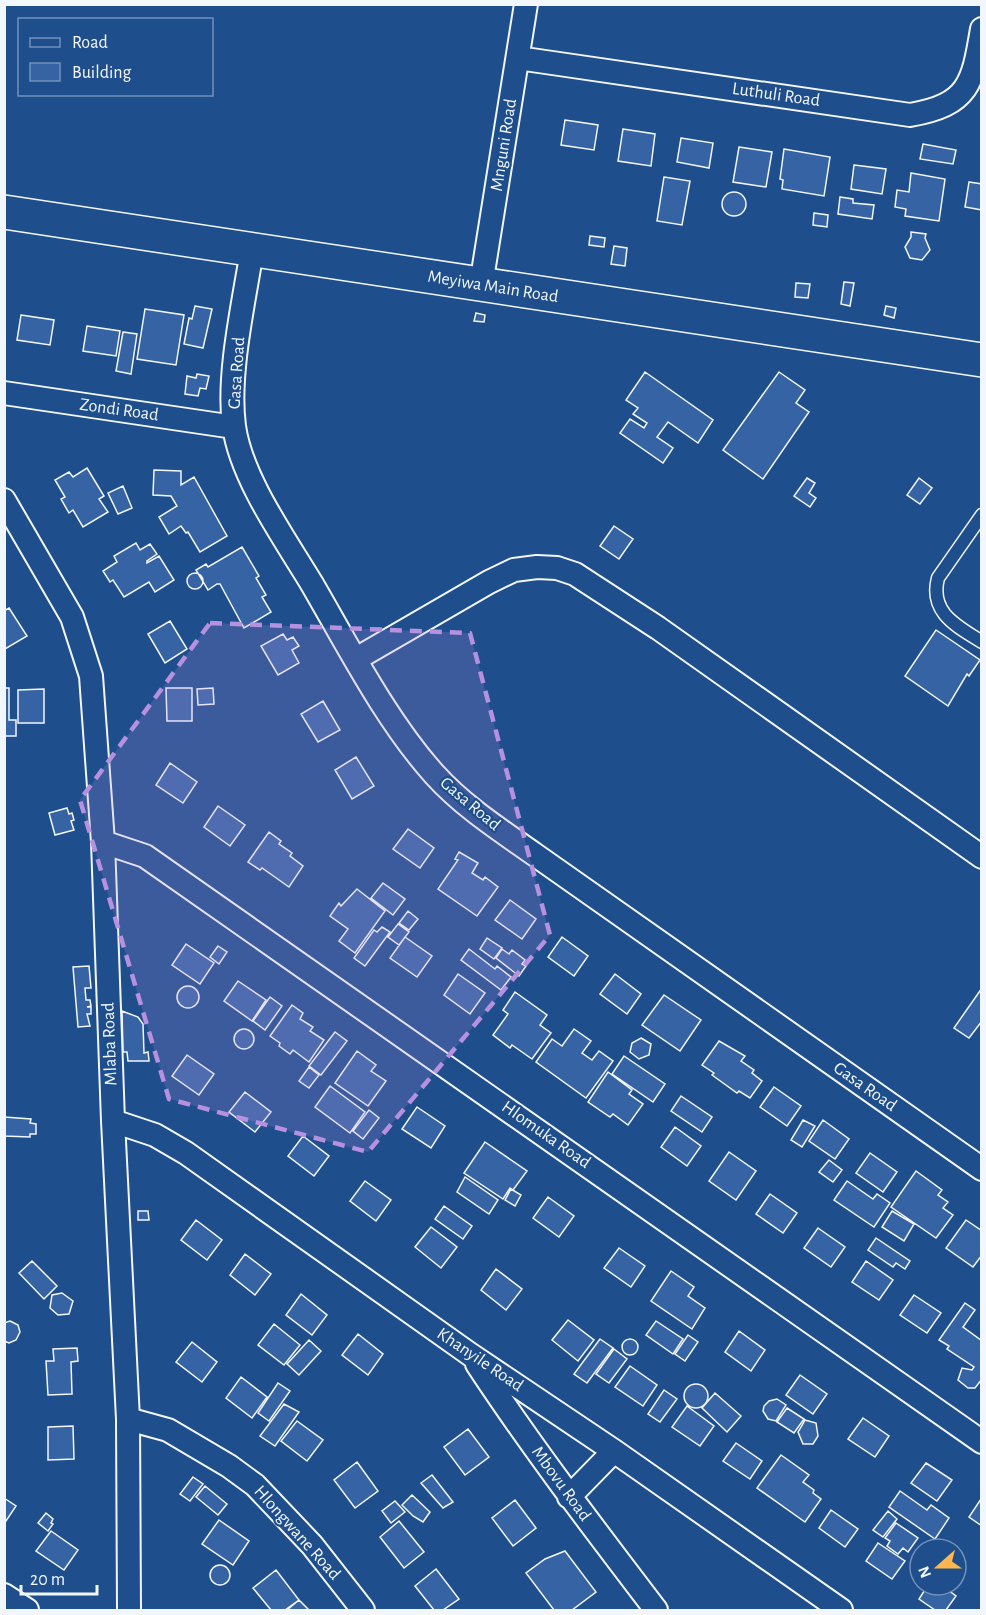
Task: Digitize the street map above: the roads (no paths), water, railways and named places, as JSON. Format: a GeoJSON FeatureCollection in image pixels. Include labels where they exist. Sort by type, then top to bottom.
{"type":"FeatureCollection","features":[{"type":"Feature","properties":{"kind":"street","name":"Mnguni Road"},"geometry":{"type":"LineString","coordinates":[[481,285],[526,4]]}},
{"type":"Feature","properties":{"kind":"street","name":"Luthuli Road"},"geometry":{"type":"LineString","coordinates":[[518,58],[910,115],[933,111],[951,103],[967,85],[976,62],[981,29]]}},
{"type":"Feature","properties":{"kind":"street","name":"Meyiwa Main Road"},"geometry":{"type":"LineString","coordinates":[[4,212],[981,360]]}},
{"type":"Feature","properties":{"kind":"street","name":"Gasa Road"},"geometry":{"type":"LineString","coordinates":[[252,250],[234,372],[234,427],[240,449],[254,486],[356,658],[401,731],[435,775],[468,806],[981,1169]]}},
{"type":"Feature","properties":{"kind":"street","name":"Zondi Road"},"geometry":{"type":"LineString","coordinates":[[4,393],[234,427]]}},
{"type":"Feature","properties":{"kind":"street","name":"Mlaba Road"},"geometry":{"type":"LineString","coordinates":[[4,500],[72,617],[82,642],[91,676],[103,842],[113,1121],[128,1419],[129,1611]]}},
{"type":"Feature","properties":{"kind":"street"},"geometry":{"type":"LineString","coordinates":[[356,658],[514,570],[537,567],[556,568],[575,574],[657,628],[981,857]]}},
{"type":"Feature","properties":{"kind":"street","name":"Hlomuka Road"},"geometry":{"type":"LineString","coordinates":[[103,842],[145,856],[981,1442]]}},
{"type":"Feature","properties":{"kind":"street","name":"Khanyile Road"},"geometry":{"type":"LineString","coordinates":[[113,1121],[155,1135],[186,1153],[471,1355],[614,1451],[841,1611]]}},
{"type":"Feature","properties":{"kind":"street","name":"Mbovu Road"},"geometry":{"type":"LineString","coordinates":[[471,1355],[506,1409],[657,1611]]}},
{"type":"Feature","properties":{"kind":"street","name":"Hlongwane Road"},"geometry":{"type":"LineString","coordinates":[[128,1419],[168,1430],[229,1466],[255,1485],[312,1545],[363,1611]]}},
{"type":"Feature","properties":{"kind":"street"},"geometry":{"type":"LineString","coordinates":[[570,1497],[614,1451]]}},
{"type":"Feature","properties":{"kind":"street"},"geometry":{"type":"LineString","coordinates":[[4,1595],[27,1611]]}},
{"type":"Feature","properties":{"kind":"lane"},"geometry":{"type":"LineString","coordinates":[[981,514],[939,578],[936,588],[940,608],[952,624],[981,642]]}}]}
